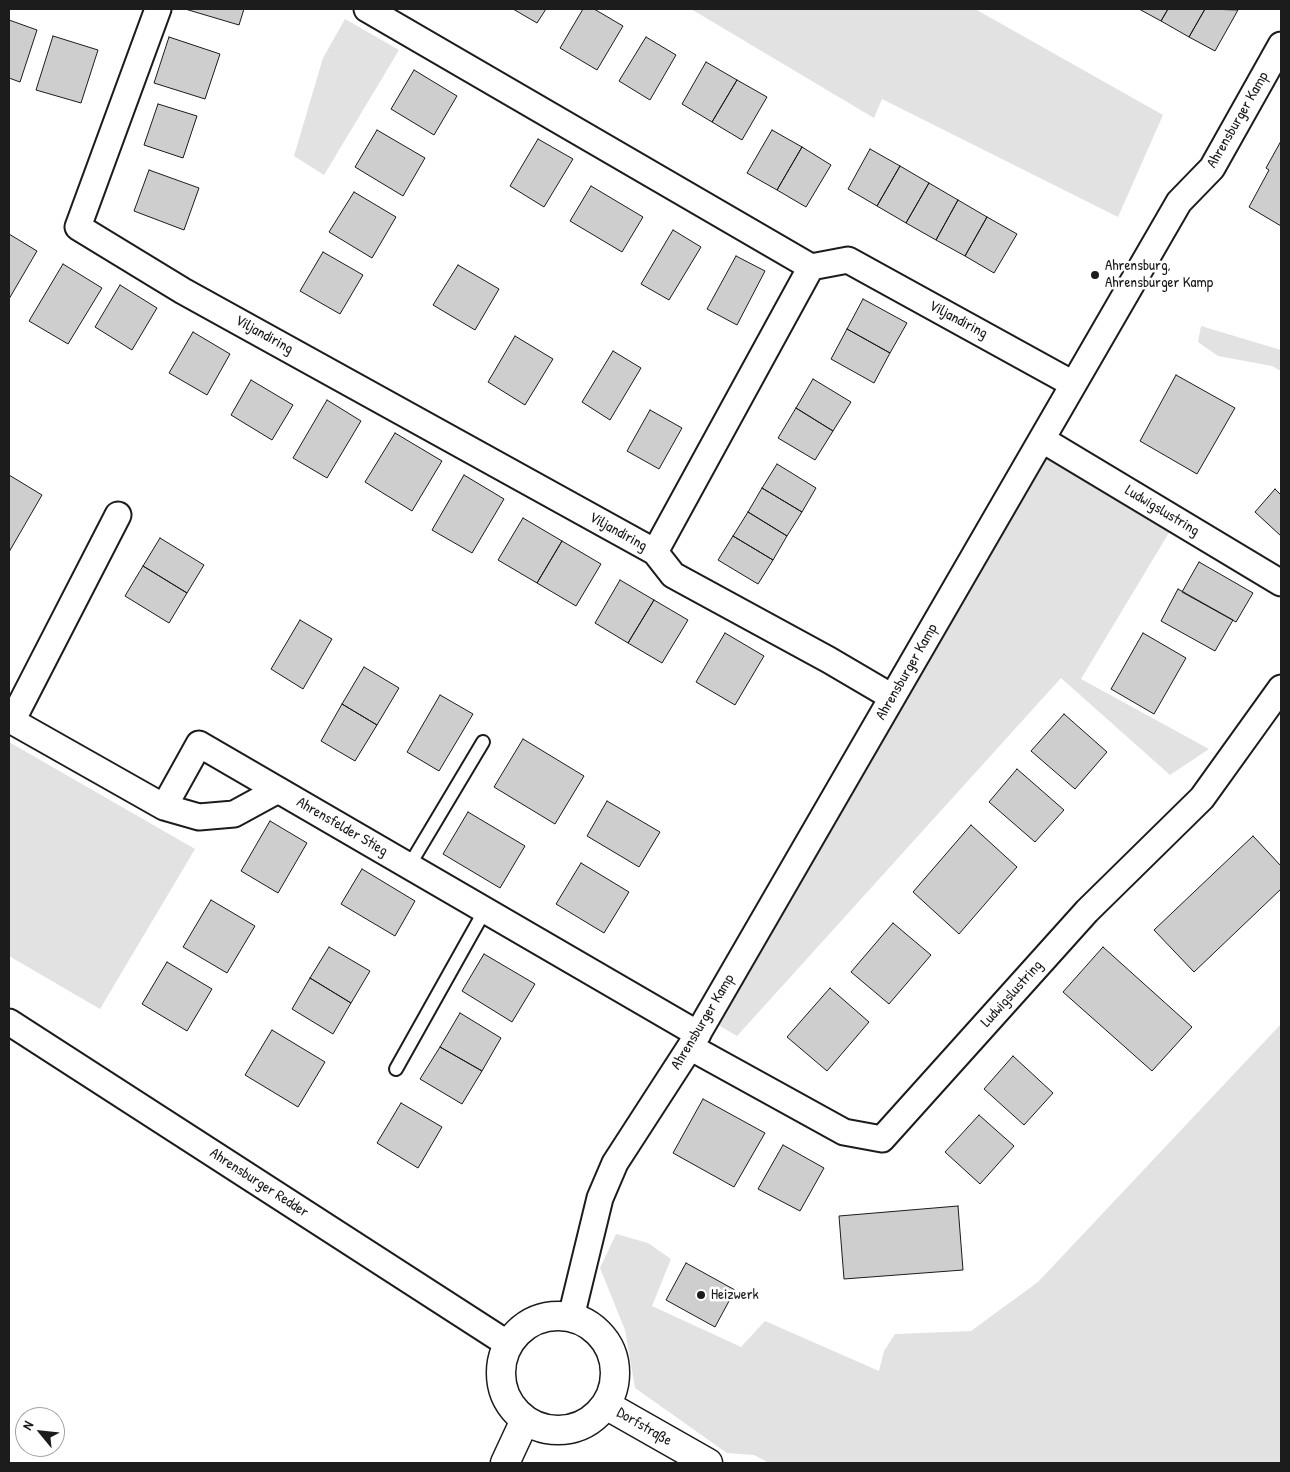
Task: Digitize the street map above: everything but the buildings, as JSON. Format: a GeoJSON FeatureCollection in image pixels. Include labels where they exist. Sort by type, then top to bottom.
{"type":"FeatureCollection","features":[{"type":"Feature","properties":{"kind":"street","name":"Viljandiring"},"geometry":{"type":"LineString","coordinates":[[158,9],[78,227],[184,291],[654,552],[673,575],[829,660],[892,697]]}},
{"type":"Feature","properties":{"kind":"street"},"geometry":{"type":"LineString","coordinates":[[367,9],[811,267]]}},
{"type":"Feature","properties":{"kind":"street","name":"Ahrensburger Kamp"},"geometry":{"type":"LineString","coordinates":[[571,1317],[600,1198],[615,1163],[694,1040],[1043,440],[1179,202],[1212,168],[1281,46]]}},
{"type":"Feature","properties":{"kind":"street","name":"Viljandiring"},"geometry":{"type":"LineString","coordinates":[[654,552],[811,267],[848,260],[1074,384]]}},
{"type":"Feature","properties":{"kind":"street","name":"Ludwigslustring"},"geometry":{"type":"LineString","coordinates":[[1043,440],[1281,583]]}},
{"type":"Feature","properties":{"kind":"street"},"geometry":{"type":"LineString","coordinates":[[118,515],[11,719],[164,807],[199,817],[234,814],[278,790]]}},
{"type":"Feature","properties":{"kind":"street","name":"Ludwigslustring"},"geometry":{"type":"LineString","coordinates":[[694,1040],[844,1132],[882,1139],[1087,911],[1202,798],[1281,688]]}},
{"type":"Feature","properties":{"kind":"street","name":"Ahrensfelder Stieg"},"geometry":{"type":"LineString","coordinates":[[164,807],[199,744],[485,910],[694,1040]]}},
{"type":"Feature","properties":{"kind":"street","name":"Ahrensburger Redder"},"geometry":{"type":"LineString","coordinates":[[9,1022],[508,1344]]}},
{"type":"Feature","properties":{"kind":"street","name":"Dorfstraße"},"geometry":{"type":"LineString","coordinates":[[553,1316],[571,1317],[588,1323],[602,1335],[612,1352],[616,1370],[614,1388],[606,1405],[590,1421],[569,1430],[546,1430],[525,1420],[513,1408],[505,1394],[501,1377],[502,1360],[508,1344],[520,1330],[535,1320],[553,1316]]}},
{"type":"Feature","properties":{"kind":"street","name":"Dorfstraße"},"geometry":{"type":"LineString","coordinates":[[606,1405],[708,1463]]}},
{"type":"Feature","properties":{"kind":"street"},"geometry":{"type":"LineString","coordinates":[[505,1463],[525,1420]]}},
{"type":"Feature","properties":{"kind":"lane"},"geometry":{"type":"LineString","coordinates":[[409,866],[483,742]]}},
{"type":"Feature","properties":{"kind":"lane"},"geometry":{"type":"LineString","coordinates":[[396,1069],[485,910]]}},
{"type":"Feature","properties":{"kind":"shaded area"},"geometry":{"type":"Polygon","coordinates":[[[691,9],[975,9],[1163,115],[1118,217],[882,99],[874,118],[691,9]]]}},
{"type":"Feature","properties":{"kind":"shaded area"},"geometry":{"type":"Polygon","coordinates":[[[345,19],[399,50],[324,175],[294,156],[323,58],[345,19]]]}},
{"type":"Feature","properties":{"kind":"shaded area"},"geometry":{"type":"Polygon","coordinates":[[[1201,326],[1281,350],[1281,371],[1272,366],[1218,356],[1198,342],[1201,326]]]}},
{"type":"Feature","properties":{"kind":"shaded area"},"geometry":{"type":"Polygon","coordinates":[[[1048,452],[1173,526],[1081,679],[1209,749],[1170,775],[1061,678],[737,1036],[715,1023],[1048,452]]]}},
{"type":"Feature","properties":{"kind":"shaded area"},"geometry":{"type":"Polygon","coordinates":[[[9,742],[195,849],[100,1009],[9,956],[9,742]]]}},
{"type":"Feature","properties":{"kind":"shaded area"},"geometry":{"type":"Polygon","coordinates":[[[1281,1024],[1281,1463],[769,1463],[754,1455],[727,1453],[635,1388],[625,1330],[600,1268],[616,1234],[648,1243],[671,1259],[652,1306],[741,1347],[765,1321],[879,1371],[884,1351],[895,1334],[971,1331],[1038,1282],[1281,1024]]]}},
{"type":"Feature","properties":{"kind":"place","name":"Ahrensburg, Ahrensburger Kamp"},"geometry":{"type":"Point","coordinates":[1095,275]}},
{"type":"Feature","properties":{"kind":"place","name":"Heizwerk"},"geometry":{"type":"Point","coordinates":[701,1295]}}]}
